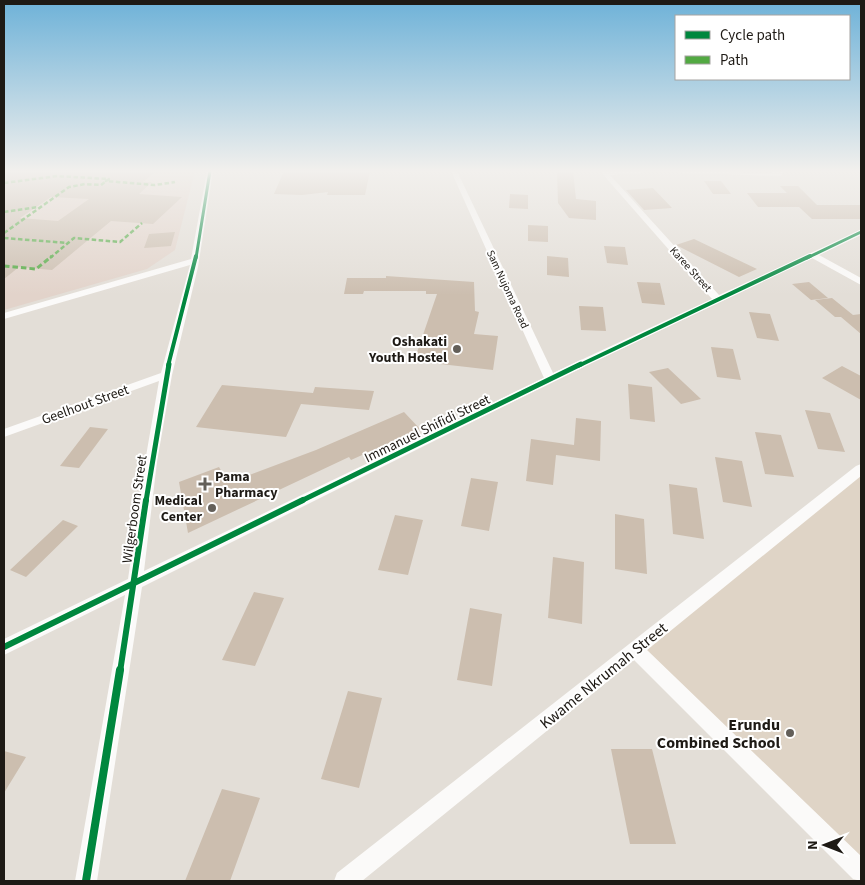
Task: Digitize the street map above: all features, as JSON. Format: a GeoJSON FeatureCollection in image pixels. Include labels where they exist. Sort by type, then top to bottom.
{"type":"FeatureCollection","features":[{"type":"Feature","properties":{"kind":"street","name":"Wilgerboom Street"},"geometry":{"type":"LineString","coordinates":[[86,881],[135,582],[151,462],[166,375],[195,261],[203,212]]}},
{"type":"Feature","properties":{"kind":"street","name":"Sam Nujoma Road"},"geometry":{"type":"LineString","coordinates":[[473,212],[550,379]]}},
{"type":"Feature","properties":{"kind":"street","name":"Karee Street"},"geometry":{"type":"LineString","coordinates":[[640,212],[718,300]]}},
{"type":"Feature","properties":{"kind":"street","name":"Immanuel Shifidi Street"},"geometry":{"type":"LineString","coordinates":[[4,647],[550,379],[861,232]]}},
{"type":"Feature","properties":{"kind":"street"},"geometry":{"type":"LineString","coordinates":[[813,255],[861,282]]}},
{"type":"Feature","properties":{"kind":"street"},"geometry":{"type":"LineString","coordinates":[[4,316],[195,261]]}},
{"type":"Feature","properties":{"kind":"street","name":"Geelhout Street"},"geometry":{"type":"LineString","coordinates":[[4,434],[166,375]]}},
{"type":"Feature","properties":{"kind":"street","name":"Kwame Nkrumah Street"},"geometry":{"type":"LineString","coordinates":[[345,881],[861,469]]}},
{"type":"Feature","properties":{"kind":"street"},"geometry":{"type":"LineString","coordinates":[[635,650],[861,871]]}},
{"type":"Feature","properties":{"kind":"shaded area"},"geometry":{"type":"Polygon","coordinates":[[[4,212],[185,212],[175,250],[147,269],[4,310],[4,212]]]}},
{"type":"Feature","properties":{"kind":"shaded area","name":"Erundu Combined School"},"geometry":{"type":"Polygon","coordinates":[[[861,469],[861,871],[635,650],[861,469]]]}},
{"type":"Feature","properties":{"kind":"building"},"geometry":{"type":"Polygon","coordinates":[[[4,212],[28,212],[20,218],[58,221],[70,212],[166,212],[153,224],[111,221],[52,270],[19,267],[4,279],[4,212]]]}},
{"type":"Feature","properties":{"kind":"building"},"geometry":{"type":"Polygon","coordinates":[[[565,212],[596,212],[596,220],[569,218],[565,212]]]}},
{"type":"Feature","properties":{"kind":"building"},"geometry":{"type":"Polygon","coordinates":[[[805,212],[861,212],[861,219],[812,219],[805,212]]]}},
{"type":"Feature","properties":{"kind":"building"},"geometry":{"type":"Polygon","coordinates":[[[528,225],[548,226],[548,242],[528,241],[528,225]]]}},
{"type":"Feature","properties":{"kind":"building"},"geometry":{"type":"Polygon","coordinates":[[[175,232],[171,246],[144,248],[149,234],[175,232]]]}},
{"type":"Feature","properties":{"kind":"building"},"geometry":{"type":"Polygon","coordinates":[[[694,239],[757,269],[739,277],[676,245],[694,239]]]}},
{"type":"Feature","properties":{"kind":"building"},"geometry":{"type":"Polygon","coordinates":[[[604,246],[625,247],[628,265],[607,263],[604,246]]]}},
{"type":"Feature","properties":{"kind":"building"},"geometry":{"type":"Polygon","coordinates":[[[547,256],[568,258],[569,277],[547,275],[547,256]]]}},
{"type":"Feature","properties":{"kind":"building","name":"Oshakati Youth Hostel"},"geometry":{"type":"Polygon","coordinates":[[[386,276],[474,282],[475,311],[479,312],[474,334],[498,336],[493,370],[414,361],[437,294],[426,294],[426,291],[364,291],[363,294],[344,294],[347,278],[386,278],[386,276]]]}},
{"type":"Feature","properties":{"kind":"building"},"geometry":{"type":"Polygon","coordinates":[[[637,282],[660,283],[665,305],[642,303],[637,282]]]}},
{"type":"Feature","properties":{"kind":"building"},"geometry":{"type":"Polygon","coordinates":[[[809,282],[828,298],[811,300],[792,284],[809,282]]]}},
{"type":"Feature","properties":{"kind":"building"},"geometry":{"type":"Polygon","coordinates":[[[832,298],[853,315],[861,314],[861,334],[841,317],[835,317],[815,300],[832,298]]]}},
{"type":"Feature","properties":{"kind":"building"},"geometry":{"type":"Polygon","coordinates":[[[579,306],[603,307],[606,331],[581,330],[579,306]]]}},
{"type":"Feature","properties":{"kind":"building"},"geometry":{"type":"Polygon","coordinates":[[[749,312],[770,314],[779,341],[757,338],[749,312]]]}},
{"type":"Feature","properties":{"kind":"building"},"geometry":{"type":"Polygon","coordinates":[[[711,347],[733,349],[741,380],[717,377],[711,347]]]}},
{"type":"Feature","properties":{"kind":"building"},"geometry":{"type":"Polygon","coordinates":[[[842,366],[861,376],[861,400],[822,378],[842,366]]]}},
{"type":"Feature","properties":{"kind":"building"},"geometry":{"type":"Polygon","coordinates":[[[668,368],[701,399],[681,404],[649,372],[668,368]]]}},
{"type":"Feature","properties":{"kind":"building"},"geometry":{"type":"Polygon","coordinates":[[[628,384],[652,387],[655,422],[630,419],[628,384]]]}},
{"type":"Feature","properties":{"kind":"building"},"geometry":{"type":"Polygon","coordinates":[[[222,385],[313,393],[315,387],[374,391],[369,410],[301,404],[286,437],[196,427],[222,385]]]}},
{"type":"Feature","properties":{"kind":"building"},"geometry":{"type":"Polygon","coordinates":[[[805,410],[830,413],[845,452],[818,449],[805,410]]]}},
{"type":"Feature","properties":{"kind":"building","name":"Medical Center"},"geometry":{"type":"Polygon","coordinates":[[[404,412],[420,429],[351,460],[349,457],[188,533],[179,482],[219,467],[228,483],[316,450],[404,412]]]}},
{"type":"Feature","properties":{"kind":"building"},"geometry":{"type":"Polygon","coordinates":[[[576,418],[601,421],[600,461],[556,455],[553,485],[526,481],[531,439],[574,445],[576,418]]]}},
{"type":"Feature","properties":{"kind":"building"},"geometry":{"type":"Polygon","coordinates":[[[90,427],[108,429],[79,468],[60,466],[90,427]]]}},
{"type":"Feature","properties":{"kind":"building"},"geometry":{"type":"Polygon","coordinates":[[[755,432],[781,435],[794,477],[765,474],[755,432]]]}},
{"type":"Feature","properties":{"kind":"building"},"geometry":{"type":"Polygon","coordinates":[[[715,457],[742,461],[752,507],[723,502],[715,457]]]}},
{"type":"Feature","properties":{"kind":"building"},"geometry":{"type":"Polygon","coordinates":[[[471,478],[498,482],[489,531],[461,526],[471,478]]]}},
{"type":"Feature","properties":{"kind":"building"},"geometry":{"type":"Polygon","coordinates":[[[669,484],[697,488],[704,539],[673,534],[669,484]]]}},
{"type":"Feature","properties":{"kind":"building"},"geometry":{"type":"Polygon","coordinates":[[[615,514],[644,519],[647,574],[615,569],[615,514]]]}},
{"type":"Feature","properties":{"kind":"building"},"geometry":{"type":"Polygon","coordinates":[[[395,515],[423,520],[408,575],[378,570],[395,515]]]}},
{"type":"Feature","properties":{"kind":"building"},"geometry":{"type":"Polygon","coordinates":[[[63,520],[78,526],[26,577],[10,570],[63,520]]]}},
{"type":"Feature","properties":{"kind":"building"},"geometry":{"type":"Polygon","coordinates":[[[553,557],[584,562],[582,624],[548,618],[553,557]]]}},
{"type":"Feature","properties":{"kind":"building"},"geometry":{"type":"Polygon","coordinates":[[[254,592],[284,598],[255,666],[222,660],[254,592]]]}},
{"type":"Feature","properties":{"kind":"building"},"geometry":{"type":"Polygon","coordinates":[[[470,608],[502,614],[492,686],[457,680],[470,608]]]}},
{"type":"Feature","properties":{"kind":"building"},"geometry":{"type":"Polygon","coordinates":[[[348,691],[382,698],[359,788],[321,779],[348,691]]]}},
{"type":"Feature","properties":{"kind":"building"},"geometry":{"type":"Polygon","coordinates":[[[611,749],[652,749],[676,844],[630,844],[611,749]]]}},
{"type":"Feature","properties":{"kind":"building"},"geometry":{"type":"Polygon","coordinates":[[[4,751],[26,757],[4,793],[4,751]]]}},
{"type":"Feature","properties":{"kind":"building"},"geometry":{"type":"Polygon","coordinates":[[[222,789],[260,798],[230,881],[185,881],[222,789]]]}},
{"type":"Feature","properties":{"kind":"marked path"},"geometry":{"type":"LineString","coordinates":[[4,233],[33,212]]}},
{"type":"Feature","properties":{"kind":"marked path"},"geometry":{"type":"LineString","coordinates":[[4,266],[36,269],[74,238],[120,242],[142,223]]}},
{"type":"Feature","properties":{"kind":"marked path"},"geometry":{"type":"LineString","coordinates":[[4,238],[68,243]]}},
{"type":"Feature","properties":{"kind":"cycle path"},"geometry":{"type":"LineString","coordinates":[[86,881],[135,582],[151,462],[166,375],[194,267],[203,212]]}},
{"type":"Feature","properties":{"kind":"cycle path"},"geometry":{"type":"LineString","coordinates":[[4,647],[550,379],[861,232]]}},
{"type":"Feature","properties":{"kind":"place","name":"Oshakati Youth Hostel"},"geometry":{"type":"Point","coordinates":[457,349]}},
{"type":"Feature","properties":{"kind":"place","name":"Pama Pharmacy"},"geometry":{"type":"Point","coordinates":[205,484]}},
{"type":"Feature","properties":{"kind":"place","name":"Medical Center"},"geometry":{"type":"Point","coordinates":[212,508]}},
{"type":"Feature","properties":{"kind":"place","name":"Erundu Combined School"},"geometry":{"type":"Point","coordinates":[790,733]}}]}
